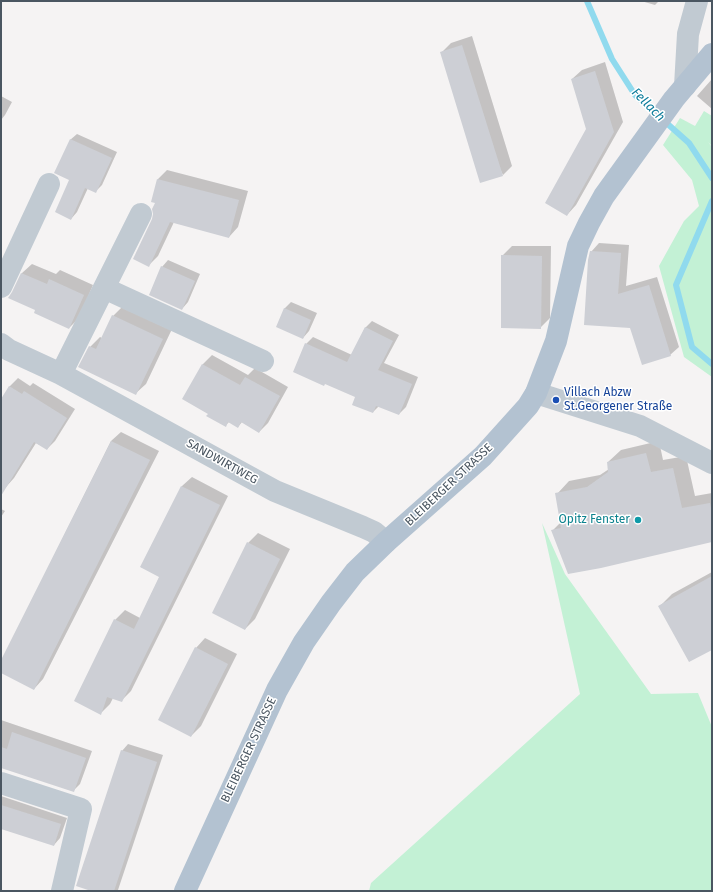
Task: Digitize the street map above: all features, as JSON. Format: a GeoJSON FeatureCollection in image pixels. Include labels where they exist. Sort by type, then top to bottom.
{"type":"FeatureCollection","features":[{"type":"Feature","properties":{"kind":"main road","name":"BLEIBERGER STRASSE"},"geometry":{"type":"LineString","coordinates":[[185,891],[277,690],[304,642],[355,572],[386,542],[484,456],[528,406],[536,393],[556,341],[578,246],[604,196],[680,93],[712,54]]}},
{"type":"Feature","properties":{"kind":"street"},"geometry":{"type":"LineString","coordinates":[[680,93],[688,34],[697,1]]}},
{"type":"Feature","properties":{"kind":"street"},"geometry":{"type":"LineString","coordinates":[[1,288],[49,184]]}},
{"type":"Feature","properties":{"kind":"street"},"geometry":{"type":"LineString","coordinates":[[61,374],[141,214]]}},
{"type":"Feature","properties":{"kind":"street"},"geometry":{"type":"LineString","coordinates":[[104,288],[263,360]]}},
{"type":"Feature","properties":{"kind":"street","name":"SANDWIRTWEG"},"geometry":{"type":"LineString","coordinates":[[4,353],[61,374],[275,492],[363,527],[374,532],[386,542]]}},
{"type":"Feature","properties":{"kind":"street"},"geometry":{"type":"LineString","coordinates":[[536,393],[640,426],[712,463]]}},
{"type":"Feature","properties":{"kind":"street"},"geometry":{"type":"LineString","coordinates":[[1,783],[81,809],[62,891]]}},
{"type":"Feature","properties":{"kind":"green space"},"geometry":{"type":"Polygon","coordinates":[[[704,111],[712,116],[712,146],[708,142],[712,147],[712,377],[684,357],[659,266],[684,221],[699,206],[692,180],[663,145],[680,118],[695,126],[704,111]]]}},
{"type":"Feature","properties":{"kind":"green space"},"geometry":{"type":"Polygon","coordinates":[[[542,523],[565,574],[651,694],[698,693],[712,727],[712,891],[369,891],[371,883],[580,694],[542,523]]]}},
{"type":"Feature","properties":{"kind":"building"},"geometry":{"type":"Polygon","coordinates":[[[462,45],[503,176],[480,183],[440,52],[462,45]]]}},
{"type":"Feature","properties":{"kind":"building"},"geometry":{"type":"Polygon","coordinates":[[[595,71],[614,132],[567,216],[545,203],[586,129],[571,79],[595,71]]]}},
{"type":"Feature","properties":{"kind":"building"},"geometry":{"type":"Polygon","coordinates":[[[70,139],[112,158],[96,193],[85,188],[71,220],[55,212],[69,180],[54,173],[70,139]]]}},
{"type":"Feature","properties":{"kind":"building"},"geometry":{"type":"Polygon","coordinates":[[[157,179],[239,200],[229,238],[170,222],[149,267],[133,259],[152,219],[152,209],[155,203],[151,202],[157,179]]]}},
{"type":"Feature","properties":{"kind":"building"},"geometry":{"type":"Polygon","coordinates":[[[590,251],[621,253],[618,294],[649,285],[671,356],[642,365],[630,328],[584,325],[588,260],[590,251]]]}},
{"type":"Feature","properties":{"kind":"building"},"geometry":{"type":"Polygon","coordinates":[[[501,255],[542,256],[541,329],[501,328],[501,255]]]}},
{"type":"Feature","properties":{"kind":"building"},"geometry":{"type":"Polygon","coordinates":[[[161,266],[195,281],[182,310],[149,295],[161,266]]]}},
{"type":"Feature","properties":{"kind":"building"},"geometry":{"type":"Polygon","coordinates":[[[21,273],[47,284],[49,279],[84,295],[69,329],[34,313],[35,310],[8,298],[21,273]]]}},
{"type":"Feature","properties":{"kind":"building"},"geometry":{"type":"Polygon","coordinates":[[[284,308],[311,320],[303,339],[276,327],[284,308]]]}},
{"type":"Feature","properties":{"kind":"building"},"geometry":{"type":"Polygon","coordinates":[[[112,315],[163,339],[136,395],[78,367],[89,346],[96,349],[112,315]]]}},
{"type":"Feature","properties":{"kind":"building"},"geometry":{"type":"Polygon","coordinates":[[[365,327],[393,341],[378,370],[412,384],[399,415],[376,406],[373,413],[352,405],[355,397],[325,384],[324,386],[293,372],[305,343],[347,362],[365,327]]]}},
{"type":"Feature","properties":{"kind":"building"},"geometry":{"type":"Polygon","coordinates":[[[202,364],[240,385],[245,377],[280,396],[259,433],[241,422],[238,428],[228,422],[226,427],[206,416],[208,414],[182,399],[202,364]]]}},
{"type":"Feature","properties":{"kind":"building"},"geometry":{"type":"Polygon","coordinates":[[[9,386],[22,394],[24,391],[67,418],[47,450],[34,442],[1,496],[1,399],[9,386]]]}},
{"type":"Feature","properties":{"kind":"building"},"geometry":{"type":"Polygon","coordinates":[[[111,441],[150,460],[34,690],[1,673],[1,660],[111,441]]]}},
{"type":"Feature","properties":{"kind":"building","name":"Opitz Fenster"},"geometry":{"type":"Polygon","coordinates":[[[646,453],[651,472],[673,468],[682,508],[710,503],[712,513],[712,542],[601,568],[568,574],[551,530],[561,528],[555,493],[587,487],[608,472],[607,462],[646,453]]]}},
{"type":"Feature","properties":{"kind":"building"},"geometry":{"type":"Polygon","coordinates":[[[181,486],[220,505],[122,702],[107,697],[101,715],[74,701],[114,619],[134,629],[159,577],[140,567],[181,486]]]}},
{"type":"Feature","properties":{"kind":"building"},"geometry":{"type":"Polygon","coordinates":[[[247,542],[280,559],[245,630],[212,613],[247,542]]]}},
{"type":"Feature","properties":{"kind":"building"},"geometry":{"type":"Polygon","coordinates":[[[712,576],[712,650],[689,662],[658,606],[712,576]]]}},
{"type":"Feature","properties":{"kind":"building"},"geometry":{"type":"Polygon","coordinates":[[[195,647],[228,664],[191,737],[158,720],[195,647]]]}},
{"type":"Feature","properties":{"kind":"building"},"geometry":{"type":"Polygon","coordinates":[[[12,732],[86,758],[74,792],[1,768],[1,747],[7,749],[12,732]]]}},
{"type":"Feature","properties":{"kind":"building"},"geometry":{"type":"Polygon","coordinates":[[[121,750],[157,762],[114,891],[91,891],[76,886],[121,750]]]}},
{"type":"Feature","properties":{"kind":"building"},"geometry":{"type":"Polygon","coordinates":[[[1,805],[61,824],[54,846],[1,829],[1,805]]]}},
{"type":"Feature","properties":{"kind":"waterway","name":"Fellach"},"geometry":{"type":"LineString","coordinates":[[587,1],[612,59],[635,95],[689,143],[712,178]]}},
{"type":"Feature","properties":{"kind":"waterway","name":"Fellach"},"geometry":{"type":"LineString","coordinates":[[712,201],[676,285],[692,347],[712,364]]}},
{"type":"Feature","properties":{"kind":"place","name":"Villach Abzw St.Georgener Straße"},"geometry":{"type":"Point","coordinates":[556,400]}},
{"type":"Feature","properties":{"kind":"place","name":"Opitz Fenster"},"geometry":{"type":"Point","coordinates":[638,520]}}]}
